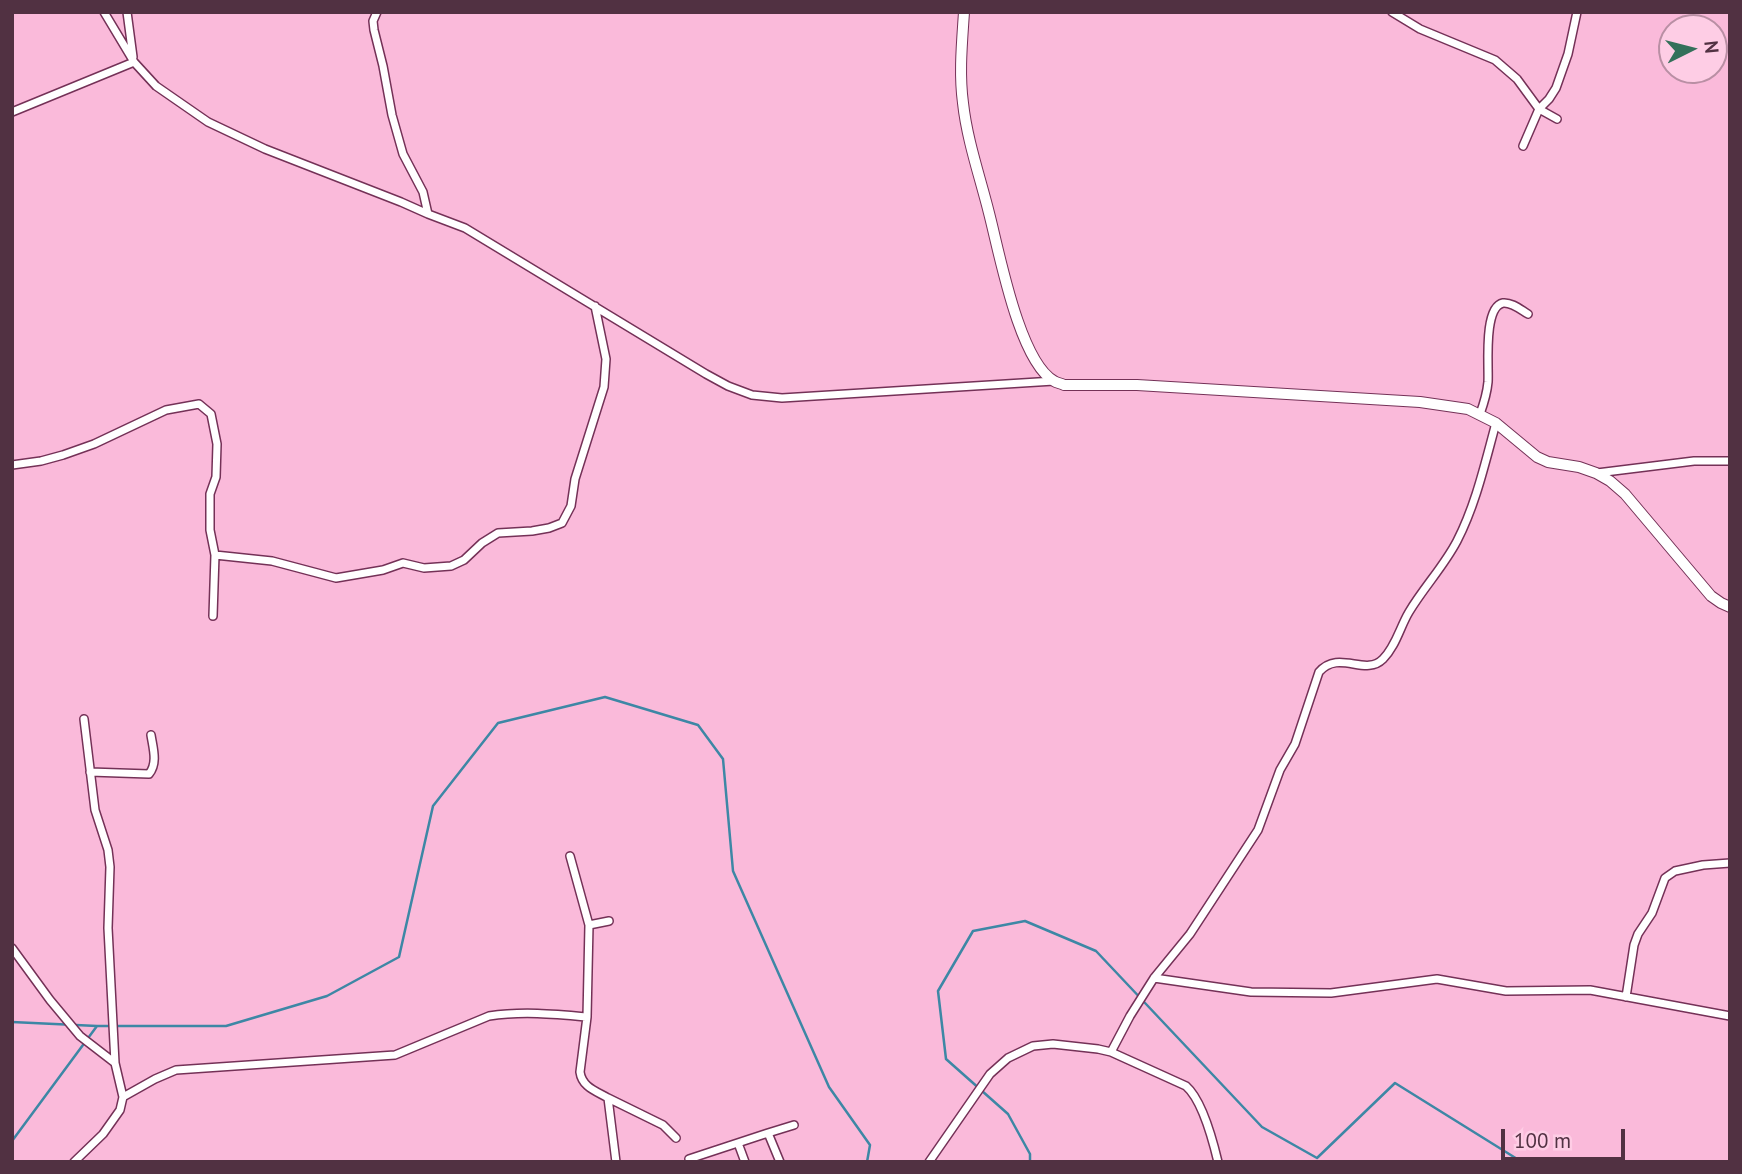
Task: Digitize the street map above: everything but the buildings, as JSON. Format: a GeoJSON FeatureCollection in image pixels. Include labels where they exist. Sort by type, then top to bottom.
{"type":"FeatureCollection","features":[{"type":"Feature","properties":{"kind":"street"},"geometry":{"type":"LineString","coordinates":[[104,12],[134,62],[156,86],[208,122],[265,149],[465,228],[728,386],[752,395],[782,398],[1054,381]]}},
{"type":"Feature","properties":{"kind":"street"},"geometry":{"type":"LineString","coordinates":[[127,12],[134,62]]}},
{"type":"Feature","properties":{"kind":"street"},"geometry":{"type":"LineString","coordinates":[[377,12],[373,21],[374,30],[391,115],[403,154],[423,191],[428,214]]}},
{"type":"Feature","properties":{"kind":"street"},"geometry":{"type":"LineString","coordinates":[[964,12],[961,81],[970,141],[1018,321],[1035,358],[1054,381],[1064,385],[1137,385],[1420,402],[1468,409],[1496,423],[1537,457],[1548,462],[1579,467],[1610,481],[1625,494],[1711,596],[1730,607]]}},
{"type":"Feature","properties":{"kind":"street"},"geometry":{"type":"LineString","coordinates":[[1392,12],[1420,29],[1495,60],[1517,79],[1539,109],[1557,120]]}},
{"type":"Feature","properties":{"kind":"street"},"geometry":{"type":"LineString","coordinates":[[1523,146],[1539,109],[1556,88],[1568,54],[1577,12]]}},
{"type":"Feature","properties":{"kind":"street"},"geometry":{"type":"LineString","coordinates":[[12,112],[134,62]]}},
{"type":"Feature","properties":{"kind":"street"},"geometry":{"type":"LineString","coordinates":[[1480,414],[1488,382],[1487,343],[1494,311],[1498,305],[1504,303],[1528,314]]}},
{"type":"Feature","properties":{"kind":"street"},"geometry":{"type":"LineString","coordinates":[[215,555],[272,561],[336,578],[403,564],[425,568],[451,565],[464,560],[482,542],[498,533],[532,531],[562,523],[571,506],[575,479],[604,387],[606,359],[595,306]]}},
{"type":"Feature","properties":{"kind":"street"},"geometry":{"type":"LineString","coordinates":[[12,465],[63,455],[94,444],[166,410],[199,404],[211,414],[217,444],[216,477],[210,494],[210,530],[215,555],[213,616]]}},
{"type":"Feature","properties":{"kind":"street"},"geometry":{"type":"LineString","coordinates":[[1111,1052],[1154,978],[1190,934],[1258,830],[1280,770],[1295,744],[1319,673],[1330,663],[1367,666],[1380,662],[1390,650],[1408,613],[1444,563],[1458,540],[1474,501],[1496,423]]}},
{"type":"Feature","properties":{"kind":"street"},"geometry":{"type":"LineString","coordinates":[[1596,473],[1694,461],[1730,461]]}},
{"type":"Feature","properties":{"kind":"street"},"geometry":{"type":"LineString","coordinates":[[74,1162],[103,1134],[120,1110],[123,1097],[115,1063],[108,928],[110,867],[108,850],[95,810],[84,719]]}},
{"type":"Feature","properties":{"kind":"street"},"geometry":{"type":"LineString","coordinates":[[90,772],[149,774],[154,763],[151,735]]}},
{"type":"Feature","properties":{"kind":"street"},"geometry":{"type":"LineString","coordinates":[[569,856],[589,925],[587,1017],[581,1079],[608,1098],[663,1125],[676,1138]]}},
{"type":"Feature","properties":{"kind":"street"},"geometry":{"type":"LineString","coordinates":[[1626,997],[1634,945],[1652,913],[1665,878],[1675,871],[1730,863]]}},
{"type":"Feature","properties":{"kind":"street"},"geometry":{"type":"LineString","coordinates":[[589,925],[610,921]]}},
{"type":"Feature","properties":{"kind":"street"},"geometry":{"type":"LineString","coordinates":[[12,948],[71,1025],[87,1042],[115,1063]]}},
{"type":"Feature","properties":{"kind":"street"},"geometry":{"type":"LineString","coordinates":[[1154,978],[1251,992],[1318,993],[1437,979],[1507,991],[1590,990],[1730,1016]]}},
{"type":"Feature","properties":{"kind":"street"},"geometry":{"type":"LineString","coordinates":[[123,1097],[176,1070],[395,1055],[489,1016],[532,1013],[587,1017]]}},
{"type":"Feature","properties":{"kind":"street"},"geometry":{"type":"LineString","coordinates":[[929,1162],[990,1074],[1008,1058],[1033,1046],[1053,1044],[1111,1052],[1186,1086],[1192,1091],[1203,1114],[1218,1162]]}},
{"type":"Feature","properties":{"kind":"street"},"geometry":{"type":"LineString","coordinates":[[608,1098],[616,1162]]}},
{"type":"Feature","properties":{"kind":"street"},"geometry":{"type":"LineString","coordinates":[[690,1162],[689,1160],[707,1158],[738,1143],[794,1125]]}},
{"type":"Feature","properties":{"kind":"street"},"geometry":{"type":"LineString","coordinates":[[768,1133],[780,1162]]}},
{"type":"Feature","properties":{"kind":"street"},"geometry":{"type":"LineString","coordinates":[[738,1143],[745,1162]]}},
{"type":"Feature","properties":{"kind":"waterway"},"geometry":{"type":"LineString","coordinates":[[12,1022],[97,1026],[226,1026],[327,996],[399,957],[433,806],[498,723],[605,697],[698,725],[723,759],[733,871],[829,1087],[870,1145],[867,1162]]}},
{"type":"Feature","properties":{"kind":"waterway"},"geometry":{"type":"LineString","coordinates":[[1030,1162],[1030,1154],[1008,1114],[946,1059],[938,991],[973,931],[1025,921],[1096,951],[1262,1127],[1317,1158],[1395,1083],[1522,1162]]}},
{"type":"Feature","properties":{"kind":"waterway"},"geometry":{"type":"LineString","coordinates":[[12,1141],[97,1026]]}}]}
